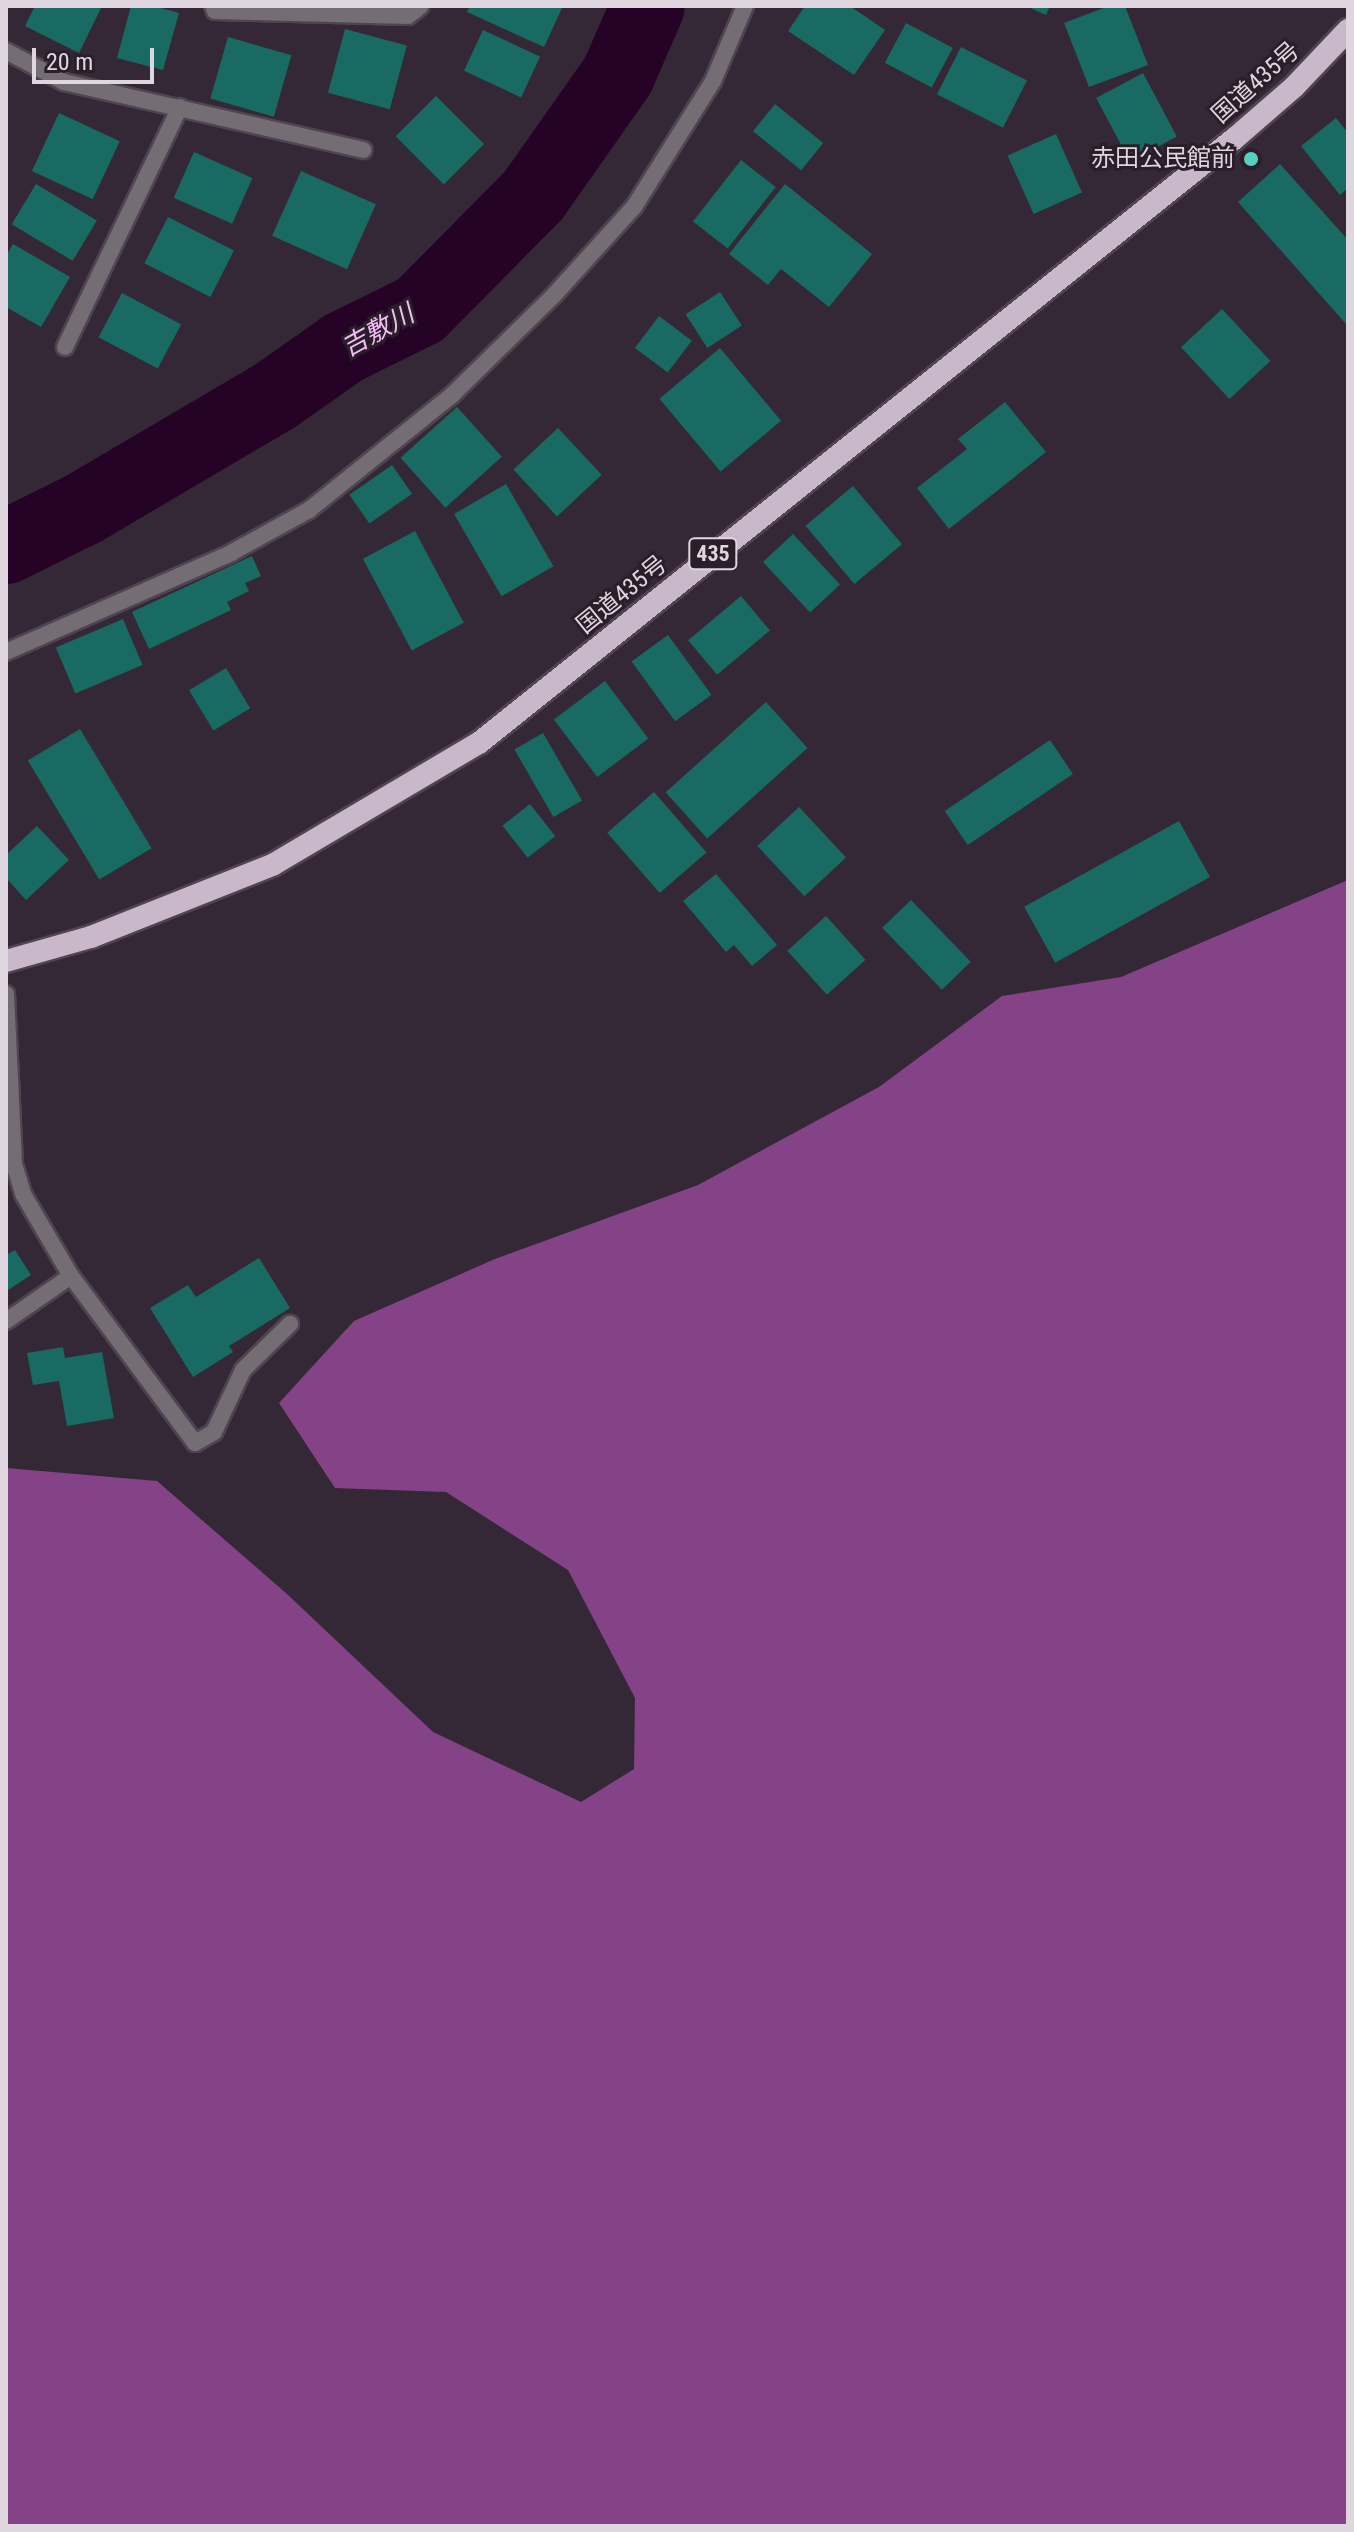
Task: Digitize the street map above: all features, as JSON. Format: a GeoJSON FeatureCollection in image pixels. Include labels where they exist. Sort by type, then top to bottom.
{"type":"FeatureCollection","features":[{"type":"Feature","properties":{"kind":"highway","name":"国道435号"},"geometry":{"type":"LineString","coordinates":[[6,961],[91,937],[274,864],[479,743],[1234,139],[1294,87],[1348,30]]}},
{"type":"Feature","properties":{"kind":"street"},"geometry":{"type":"LineString","coordinates":[[213,6],[215,11],[408,16],[421,6]]}},
{"type":"Feature","properties":{"kind":"street"},"geometry":{"type":"LineString","coordinates":[[6,652],[231,553],[309,510],[452,395],[555,294],[634,207],[713,81],[745,6]]}},
{"type":"Feature","properties":{"kind":"street"},"geometry":{"type":"LineString","coordinates":[[6,51],[64,82],[363,150]]}},
{"type":"Feature","properties":{"kind":"street"},"geometry":{"type":"LineString","coordinates":[[65,347],[180,107]]}},
{"type":"Feature","properties":{"kind":"street"},"geometry":{"type":"LineString","coordinates":[[6,994],[14,1164],[23,1194],[71,1276],[195,1443],[214,1432],[243,1370],[290,1324]]}},
{"type":"Feature","properties":{"kind":"street"},"geometry":{"type":"LineString","coordinates":[[6,1321],[71,1276]]}},
{"type":"Feature","properties":{"kind":"shaded area"},"geometry":{"type":"Polygon","coordinates":[[[1348,880],[1348,2526],[6,2526],[6,1468],[157,1481],[287,1594],[433,1732],[581,1802],[634,1769],[635,1698],[568,1570],[446,1492],[335,1488],[279,1403],[354,1321],[495,1259],[698,1185],[879,1087],[1002,996],[1121,977],[1348,880]]]}},
{"type":"Feature","properties":{"kind":"building"},"geometry":{"type":"Polygon","coordinates":[[[35,6],[102,6],[79,53],[25,26],[35,6]]]}},
{"type":"Feature","properties":{"kind":"building"},"geometry":{"type":"Polygon","coordinates":[[[131,6],[154,6],[179,13],[163,70],[117,58],[131,6]]]}},
{"type":"Feature","properties":{"kind":"building"},"geometry":{"type":"Polygon","coordinates":[[[470,6],[563,6],[544,47],[467,12],[470,6]]]}},
{"type":"Feature","properties":{"kind":"building"},"geometry":{"type":"Polygon","coordinates":[[[805,6],[850,6],[885,30],[854,75],[788,31],[805,6]]]}},
{"type":"Feature","properties":{"kind":"building"},"geometry":{"type":"Polygon","coordinates":[[[1026,6],[1050,6],[1046,15],[1026,6]]]}},
{"type":"Feature","properties":{"kind":"building"},"geometry":{"type":"Polygon","coordinates":[[[1109,6],[1125,6],[1148,65],[1089,87],[1064,23],[1109,6]]]}},
{"type":"Feature","properties":{"kind":"building"},"geometry":{"type":"Polygon","coordinates":[[[906,23],[953,48],[932,88],[885,63],[906,23]]]}},
{"type":"Feature","properties":{"kind":"building"},"geometry":{"type":"Polygon","coordinates":[[[345,29],[407,46],[390,109],[328,93],[345,29]]]}},
{"type":"Feature","properties":{"kind":"building"},"geometry":{"type":"Polygon","coordinates":[[[483,30],[540,57],[521,97],[464,71],[483,30]]]}},
{"type":"Feature","properties":{"kind":"building"},"geometry":{"type":"Polygon","coordinates":[[[228,37],[291,55],[274,117],[210,99],[228,37]]]}},
{"type":"Feature","properties":{"kind":"building"},"geometry":{"type":"Polygon","coordinates":[[[961,47],[1027,81],[1003,128],[937,94],[961,47]]]}},
{"type":"Feature","properties":{"kind":"building"},"geometry":{"type":"Polygon","coordinates":[[[1143,73],[1177,137],[1130,161],[1096,98],[1143,73]]]}},
{"type":"Feature","properties":{"kind":"building"},"geometry":{"type":"Polygon","coordinates":[[[436,96],[484,144],[444,184],[396,136],[436,96]]]}},
{"type":"Feature","properties":{"kind":"building"},"geometry":{"type":"Polygon","coordinates":[[[775,104],[823,143],[801,170],[753,131],[775,104]]]}},
{"type":"Feature","properties":{"kind":"building"},"geometry":{"type":"Polygon","coordinates":[[[59,113],[120,141],[93,199],[32,171],[59,113]]]}},
{"type":"Feature","properties":{"kind":"building"},"geometry":{"type":"Polygon","coordinates":[[[1336,118],[1348,133],[1348,188],[1340,195],[1301,146],[1336,118]]]}},
{"type":"Feature","properties":{"kind":"building"},"geometry":{"type":"Polygon","coordinates":[[[1056,134],[1082,192],[1034,214],[1008,156],[1056,134]]]}},
{"type":"Feature","properties":{"kind":"building"},"geometry":{"type":"Polygon","coordinates":[[[194,152],[252,178],[232,224],[174,198],[194,152]]]}},
{"type":"Feature","properties":{"kind":"building"},"geometry":{"type":"Polygon","coordinates":[[[741,160],[776,187],[728,249],[693,221],[741,160]]]}},
{"type":"Feature","properties":{"kind":"building"},"geometry":{"type":"Polygon","coordinates":[[[1280,164],[1348,240],[1346,324],[1238,202],[1280,164]]]}},
{"type":"Feature","properties":{"kind":"building"},"geometry":{"type":"Polygon","coordinates":[[[301,171],[376,204],[347,269],[272,236],[301,171]]]}},
{"type":"Feature","properties":{"kind":"building"},"geometry":{"type":"Polygon","coordinates":[[[36,184],[97,221],[73,261],[12,224],[36,184]]]}},
{"type":"Feature","properties":{"kind":"building"},"geometry":{"type":"Polygon","coordinates":[[[785,184],[872,254],[829,307],[781,269],[768,285],[729,254],[785,184]]]}},
{"type":"Feature","properties":{"kind":"building"},"geometry":{"type":"Polygon","coordinates":[[[168,217],[234,251],[210,297],[144,263],[168,217]]]}},
{"type":"Feature","properties":{"kind":"building"},"geometry":{"type":"Polygon","coordinates":[[[13,244],[70,277],[41,327],[6,307],[6,256],[13,244]]]}},
{"type":"Feature","properties":{"kind":"building"},"geometry":{"type":"Polygon","coordinates":[[[720,292],[742,326],[707,348],[686,314],[720,292]]]}},
{"type":"Feature","properties":{"kind":"building"},"geometry":{"type":"Polygon","coordinates":[[[122,293],[181,324],[158,369],[99,337],[122,293]]]}},
{"type":"Feature","properties":{"kind":"building"},"geometry":{"type":"Polygon","coordinates":[[[1222,309],[1270,361],[1229,399],[1181,347],[1222,309]]]}},
{"type":"Feature","properties":{"kind":"building"},"geometry":{"type":"Polygon","coordinates":[[[659,316],[692,341],[668,373],[635,348],[659,316]]]}},
{"type":"Feature","properties":{"kind":"building"},"geometry":{"type":"Polygon","coordinates":[[[720,348],[781,421],[721,472],[659,399],[720,348]]]}},
{"type":"Feature","properties":{"kind":"building"},"geometry":{"type":"Polygon","coordinates":[[[1005,402],[1046,452],[949,529],[917,488],[967,449],[958,439],[1005,402]]]}},
{"type":"Feature","properties":{"kind":"building"},"geometry":{"type":"Polygon","coordinates":[[[457,407],[502,457],[445,508],[401,458],[457,407]]]}},
{"type":"Feature","properties":{"kind":"building"},"geometry":{"type":"Polygon","coordinates":[[[558,428],[602,475],[557,516],[513,470],[558,428]]]}},
{"type":"Feature","properties":{"kind":"building"},"geometry":{"type":"Polygon","coordinates":[[[392,465],[412,494],[369,523],[349,495],[392,465]]]}},
{"type":"Feature","properties":{"kind":"building"},"geometry":{"type":"Polygon","coordinates":[[[506,484],[554,566],[502,596],[454,514],[506,484]]]}},
{"type":"Feature","properties":{"kind":"building"},"geometry":{"type":"Polygon","coordinates":[[[853,486],[902,544],[854,584],[806,526],[853,486]]]}},
{"type":"Feature","properties":{"kind":"building"},"geometry":{"type":"Polygon","coordinates":[[[415,531],[464,623],[412,651],[363,559],[415,531]]]}},
{"type":"Feature","properties":{"kind":"building"},"geometry":{"type":"Polygon","coordinates":[[[793,534],[840,584],[810,612],[763,562],[793,534]]]}},
{"type":"Feature","properties":{"kind":"building"},"geometry":{"type":"Polygon","coordinates":[[[252,556],[261,576],[245,583],[249,591],[227,602],[231,610],[149,649],[132,612],[252,556]]]}},
{"type":"Feature","properties":{"kind":"building"},"geometry":{"type":"Polygon","coordinates":[[[741,596],[770,630],[717,675],[688,640],[741,596]]]}},
{"type":"Feature","properties":{"kind":"building"},"geometry":{"type":"Polygon","coordinates":[[[123,619],[143,665],[75,694],[56,648],[123,619]]]}},
{"type":"Feature","properties":{"kind":"building"},"geometry":{"type":"Polygon","coordinates":[[[668,635],[711,695],[675,721],[632,661],[668,635]]]}},
{"type":"Feature","properties":{"kind":"building"},"geometry":{"type":"Polygon","coordinates":[[[226,668],[250,708],[213,730],[189,690],[226,668]]]}},
{"type":"Feature","properties":{"kind":"building"},"geometry":{"type":"Polygon","coordinates":[[[605,681],[648,739],[597,777],[554,720],[605,681]]]}},
{"type":"Feature","properties":{"kind":"building"},"geometry":{"type":"Polygon","coordinates":[[[766,702],[807,748],[707,838],[666,792],[766,702]]]}},
{"type":"Feature","properties":{"kind":"building"},"geometry":{"type":"Polygon","coordinates":[[[80,729],[152,848],[99,880],[28,760],[80,729]]]}},
{"type":"Feature","properties":{"kind":"building"},"geometry":{"type":"Polygon","coordinates":[[[543,733],[582,801],[553,817],[514,750],[543,733]]]}},
{"type":"Feature","properties":{"kind":"building"},"geometry":{"type":"Polygon","coordinates":[[[1050,740],[1073,774],[968,845],[945,811],[1050,740]]]}},
{"type":"Feature","properties":{"kind":"building"},"geometry":{"type":"Polygon","coordinates":[[[654,792],[706,852],[660,893],[607,833],[654,792]]]}},
{"type":"Feature","properties":{"kind":"building"},"geometry":{"type":"Polygon","coordinates":[[[530,804],[555,836],[528,858],[502,826],[530,804]]]}},
{"type":"Feature","properties":{"kind":"building"},"geometry":{"type":"Polygon","coordinates":[[[799,807],[846,857],[804,896],[757,846],[799,807]]]}},
{"type":"Feature","properties":{"kind":"building"},"geometry":{"type":"Polygon","coordinates":[[[1179,821],[1210,877],[1055,963],[1024,907],[1179,821]]]}},
{"type":"Feature","properties":{"kind":"building"},"geometry":{"type":"Polygon","coordinates":[[[37,826],[69,860],[26,900],[6,878],[6,855],[37,826]]]}},
{"type":"Feature","properties":{"kind":"building"},"geometry":{"type":"Polygon","coordinates":[[[716,874],[777,945],[752,966],[734,945],[726,952],[683,901],[716,874]]]}},
{"type":"Feature","properties":{"kind":"building"},"geometry":{"type":"Polygon","coordinates":[[[911,900],[971,962],[942,990],[882,928],[911,900]]]}},
{"type":"Feature","properties":{"kind":"building"},"geometry":{"type":"Polygon","coordinates":[[[826,916],[865,960],[827,995],[787,951],[826,916]]]}},
{"type":"Feature","properties":{"kind":"building"},"geometry":{"type":"Polygon","coordinates":[[[15,1250],[31,1275],[8,1290],[6,1255],[15,1250]]]}},
{"type":"Feature","properties":{"kind":"building"},"geometry":{"type":"Polygon","coordinates":[[[259,1258],[290,1308],[229,1346],[233,1352],[193,1377],[150,1308],[188,1285],[196,1297],[259,1258]]]}},
{"type":"Feature","properties":{"kind":"building"},"geometry":{"type":"Polygon","coordinates":[[[63,1347],[65,1358],[102,1352],[114,1418],[67,1426],[59,1381],[33,1385],[27,1353],[63,1347]]]}},
{"type":"Feature","properties":{"kind":"waterway","name":"吉敷川"},"geometry":{"type":"LineString","coordinates":[[6,547],[83,509],[275,396],[343,348],[420,310],[533,196],[618,75],[648,6]]}},
{"type":"Feature","properties":{"kind":"place","name":"赤田公民館前"},"geometry":{"type":"Point","coordinates":[1251,159]}}]}
